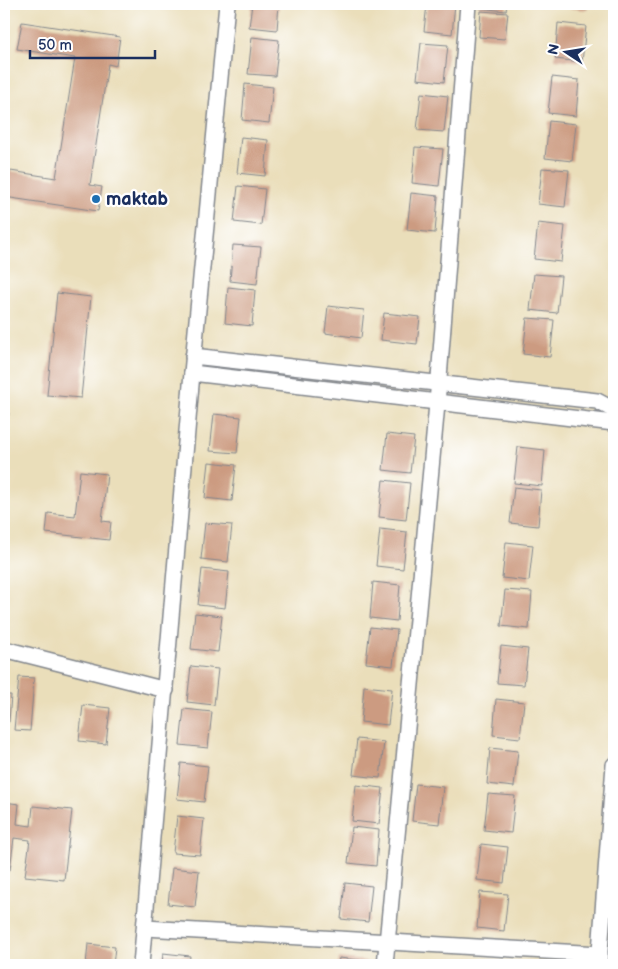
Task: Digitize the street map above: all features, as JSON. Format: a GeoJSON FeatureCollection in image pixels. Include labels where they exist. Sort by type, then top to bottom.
{"type":"FeatureCollection","features":[{"type":"Feature","properties":{"kind":"street"},"geometry":{"type":"LineString","coordinates":[[141,965],[166,690],[193,356],[227,4]]}},
{"type":"Feature","properties":{"kind":"street"},"geometry":{"type":"LineString","coordinates":[[385,965],[437,404],[468,4]]}},
{"type":"Feature","properties":{"kind":"street"},"geometry":{"type":"LineString","coordinates":[[193,356],[597,401],[614,410]]}},
{"type":"Feature","properties":{"kind":"street"},"geometry":{"type":"LineString","coordinates":[[192,373],[614,424]]}},
{"type":"Feature","properties":{"kind":"street"},"geometry":{"type":"LineString","coordinates":[[4,649],[166,690]]}},
{"type":"Feature","properties":{"kind":"street"},"geometry":{"type":"LineString","coordinates":[[145,928],[387,941],[600,959],[614,765]]}},
{"type":"Feature","properties":{"kind":"building"},"geometry":{"type":"Polygon","coordinates":[[[252,4],[279,4],[277,30],[249,27],[252,4]]]}},
{"type":"Feature","properties":{"kind":"building"},"geometry":{"type":"Polygon","coordinates":[[[427,4],[455,4],[452,34],[424,31],[427,4]]]}},
{"type":"Feature","properties":{"kind":"building"},"geometry":{"type":"Polygon","coordinates":[[[479,4],[507,4],[506,11],[479,8],[479,4]]]}},
{"type":"Feature","properties":{"kind":"building"},"geometry":{"type":"Polygon","coordinates":[[[560,4],[588,4],[587,10],[560,7],[560,4]]]}},
{"type":"Feature","properties":{"kind":"building"},"geometry":{"type":"Polygon","coordinates":[[[481,11],[508,13],[505,39],[479,37],[481,11]]]}},
{"type":"Feature","properties":{"kind":"building"},"geometry":{"type":"Polygon","coordinates":[[[22,22],[120,37],[116,66],[108,64],[90,185],[102,187],[98,211],[4,197],[4,170],[56,178],[75,58],[17,49],[22,22]]]}},
{"type":"Feature","properties":{"kind":"building"},"geometry":{"type":"Polygon","coordinates":[[[558,23],[586,26],[582,62],[555,59],[558,23]]]}},
{"type":"Feature","properties":{"kind":"building"},"geometry":{"type":"Polygon","coordinates":[[[252,37],[279,40],[275,76],[248,74],[252,37]]]}},
{"type":"Feature","properties":{"kind":"building"},"geometry":{"type":"Polygon","coordinates":[[[421,43],[448,45],[444,82],[417,79],[421,43]]]}},
{"type":"Feature","properties":{"kind":"building"},"geometry":{"type":"Polygon","coordinates":[[[552,77],[579,80],[576,116],[548,113],[552,77]]]}},
{"type":"Feature","properties":{"kind":"building"},"geometry":{"type":"Polygon","coordinates":[[[245,84],[273,87],[269,123],[242,120],[245,84]]]}},
{"type":"Feature","properties":{"kind":"building"},"geometry":{"type":"Polygon","coordinates":[[[421,93],[448,96],[444,132],[417,130],[421,93]]]}},
{"type":"Feature","properties":{"kind":"building"},"geometry":{"type":"Polygon","coordinates":[[[549,121],[576,124],[572,161],[545,158],[549,121]]]}},
{"type":"Feature","properties":{"kind":"building"},"geometry":{"type":"Polygon","coordinates":[[[241,137],[268,140],[265,176],[237,173],[241,137]]]}},
{"type":"Feature","properties":{"kind":"building"},"geometry":{"type":"Polygon","coordinates":[[[415,147],[443,149],[439,186],[412,183],[415,147]]]}},
{"type":"Feature","properties":{"kind":"building"},"geometry":{"type":"Polygon","coordinates":[[[542,168],[569,170],[565,207],[538,204],[542,168]]]}},
{"type":"Feature","properties":{"kind":"building"},"geometry":{"type":"Polygon","coordinates":[[[238,186],[265,189],[261,225],[234,222],[238,186]]]}},
{"type":"Feature","properties":{"kind":"building"},"geometry":{"type":"Polygon","coordinates":[[[411,193],[438,196],[435,233],[407,230],[411,193]]]}},
{"type":"Feature","properties":{"kind":"building"},"geometry":{"type":"Polygon","coordinates":[[[538,223],[565,226],[561,262],[534,259],[538,223]]]}},
{"type":"Feature","properties":{"kind":"building"},"geometry":{"type":"Polygon","coordinates":[[[233,245],[261,247],[257,284],[230,281],[233,245]]]}},
{"type":"Feature","properties":{"kind":"building"},"geometry":{"type":"Polygon","coordinates":[[[534,274],[561,276],[557,313],[530,310],[534,274]]]}},
{"type":"Feature","properties":{"kind":"building"},"geometry":{"type":"Polygon","coordinates":[[[228,287],[255,290],[252,326],[225,323],[228,287]]]}},
{"type":"Feature","properties":{"kind":"building"},"geometry":{"type":"Polygon","coordinates":[[[57,293],[91,297],[81,398],[47,395],[57,293]]]}},
{"type":"Feature","properties":{"kind":"building"},"geometry":{"type":"Polygon","coordinates":[[[328,306],[364,310],[361,338],[325,333],[328,306]]]}},
{"type":"Feature","properties":{"kind":"building"},"geometry":{"type":"Polygon","coordinates":[[[384,313],[420,317],[417,344],[381,340],[384,313]]]}},
{"type":"Feature","properties":{"kind":"building"},"geometry":{"type":"Polygon","coordinates":[[[527,318],[554,320],[550,357],[523,354],[527,318]]]}},
{"type":"Feature","properties":{"kind":"building"},"geometry":{"type":"Polygon","coordinates":[[[4,413],[9,413],[5,438],[4,437],[4,413]]]}},
{"type":"Feature","properties":{"kind":"building"},"geometry":{"type":"Polygon","coordinates":[[[214,414],[241,417],[237,453],[210,451],[214,414]]]}},
{"type":"Feature","properties":{"kind":"building"},"geometry":{"type":"Polygon","coordinates":[[[387,434],[414,437],[410,473],[383,470],[387,434]]]}},
{"type":"Feature","properties":{"kind":"building"},"geometry":{"type":"Polygon","coordinates":[[[518,447],[545,450],[542,486],[514,483],[518,447]]]}},
{"type":"Feature","properties":{"kind":"building"},"geometry":{"type":"Polygon","coordinates":[[[209,462],[236,465],[232,501],[205,498],[209,462]]]}},
{"type":"Feature","properties":{"kind":"building"},"geometry":{"type":"Polygon","coordinates":[[[80,471],[107,474],[102,521],[111,522],[109,540],[46,533],[48,513],[75,516],[80,471]]]}},
{"type":"Feature","properties":{"kind":"building"},"geometry":{"type":"Polygon","coordinates":[[[383,480],[410,483],[406,520],[379,517],[383,480]]]}},
{"type":"Feature","properties":{"kind":"building"},"geometry":{"type":"Polygon","coordinates":[[[514,487],[541,490],[538,526],[510,523],[514,487]]]}},
{"type":"Feature","properties":{"kind":"building"},"geometry":{"type":"Polygon","coordinates":[[[205,523],[232,525],[228,562],[201,559],[205,523]]]}},
{"type":"Feature","properties":{"kind":"building"},"geometry":{"type":"Polygon","coordinates":[[[380,529],[407,532],[403,569],[376,566],[380,529]]]}},
{"type":"Feature","properties":{"kind":"building"},"geometry":{"type":"Polygon","coordinates":[[[506,542],[533,545],[529,581],[502,578],[506,542]]]}},
{"type":"Feature","properties":{"kind":"building"},"geometry":{"type":"Polygon","coordinates":[[[202,569],[229,572],[225,608],[198,605],[202,569]]]}},
{"type":"Feature","properties":{"kind":"building"},"geometry":{"type":"Polygon","coordinates":[[[373,582],[400,585],[397,621],[370,618],[373,582]]]}},
{"type":"Feature","properties":{"kind":"building"},"geometry":{"type":"Polygon","coordinates":[[[505,590],[532,592],[529,629],[501,626],[505,590]]]}},
{"type":"Feature","properties":{"kind":"building"},"geometry":{"type":"Polygon","coordinates":[[[195,613],[222,616],[218,652],[191,649],[195,613]]]}},
{"type":"Feature","properties":{"kind":"building"},"geometry":{"type":"Polygon","coordinates":[[[370,627],[397,630],[393,666],[366,663],[370,627]]]}},
{"type":"Feature","properties":{"kind":"building"},"geometry":{"type":"Polygon","coordinates":[[[501,646],[528,649],[524,685],[497,683],[501,646]]]}},
{"type":"Feature","properties":{"kind":"building"},"geometry":{"type":"Polygon","coordinates":[[[191,666],[218,669],[214,705],[187,702],[191,666]]]}},
{"type":"Feature","properties":{"kind":"building"},"geometry":{"type":"Polygon","coordinates":[[[19,677],[34,678],[30,731],[14,730],[19,677]]]}},
{"type":"Feature","properties":{"kind":"building"},"geometry":{"type":"Polygon","coordinates":[[[364,686],[392,689],[388,725],[361,722],[364,686]]]}},
{"type":"Feature","properties":{"kind":"building"},"geometry":{"type":"Polygon","coordinates":[[[4,695],[11,695],[9,722],[4,722],[4,695]]]}},
{"type":"Feature","properties":{"kind":"building"},"geometry":{"type":"Polygon","coordinates":[[[496,699],[524,702],[520,738],[493,735],[496,699]]]}},
{"type":"Feature","properties":{"kind":"building"},"geometry":{"type":"Polygon","coordinates":[[[83,705],[110,708],[106,744],[79,741],[83,705]]]}},
{"type":"Feature","properties":{"kind":"building"},"geometry":{"type":"Polygon","coordinates":[[[184,709],[212,712],[208,748],[180,745],[184,709]]]}},
{"type":"Feature","properties":{"kind":"building"},"geometry":{"type":"Polygon","coordinates":[[[357,739],[384,742],[380,778],[353,775],[357,739]]]}},
{"type":"Feature","properties":{"kind":"building"},"geometry":{"type":"Polygon","coordinates":[[[490,748],[518,751],[514,787],[487,784],[490,748]]]}},
{"type":"Feature","properties":{"kind":"building"},"geometry":{"type":"Polygon","coordinates":[[[181,763],[208,766],[204,802],[177,799],[181,763]]]}},
{"type":"Feature","properties":{"kind":"building"},"geometry":{"type":"Polygon","coordinates":[[[416,784],[443,787],[439,824],[412,821],[416,784]]]}},
{"type":"Feature","properties":{"kind":"building"},"geometry":{"type":"Polygon","coordinates":[[[356,785],[383,788],[379,824],[352,821],[356,785]]]}},
{"type":"Feature","properties":{"kind":"building"},"geometry":{"type":"Polygon","coordinates":[[[488,794],[515,796],[511,833],[484,830],[488,794]]]}},
{"type":"Feature","properties":{"kind":"building"},"geometry":{"type":"Polygon","coordinates":[[[4,802],[19,804],[17,824],[31,826],[33,806],[72,810],[64,880],[25,876],[30,840],[14,838],[10,870],[4,870],[4,802]]]}},
{"type":"Feature","properties":{"kind":"building"},"geometry":{"type":"Polygon","coordinates":[[[177,816],[204,819],[200,855],[173,853],[177,816]]]}},
{"type":"Feature","properties":{"kind":"building"},"geometry":{"type":"Polygon","coordinates":[[[352,827],[379,830],[376,866],[348,863],[352,827]]]}},
{"type":"Feature","properties":{"kind":"building"},"geometry":{"type":"Polygon","coordinates":[[[481,844],[508,847],[504,883],[477,880],[481,844]]]}},
{"type":"Feature","properties":{"kind":"building"},"geometry":{"type":"Polygon","coordinates":[[[172,868],[199,871],[195,907],[168,904],[172,868]]]}},
{"type":"Feature","properties":{"kind":"building"},"geometry":{"type":"Polygon","coordinates":[[[345,883],[372,886],[368,922],[341,919],[345,883]]]}},
{"type":"Feature","properties":{"kind":"building"},"geometry":{"type":"Polygon","coordinates":[[[480,892],[508,894],[504,931],[477,928],[480,892]]]}},
{"type":"Feature","properties":{"kind":"building"},"geometry":{"type":"Polygon","coordinates":[[[88,944],[115,947],[113,965],[86,965],[88,944]]]}},
{"type":"Feature","properties":{"kind":"building"},"geometry":{"type":"Polygon","coordinates":[[[163,953],[190,956],[189,965],[162,965],[163,953]]]}},
{"type":"Feature","properties":{"kind":"building"},"geometry":{"type":"Polygon","coordinates":[[[339,958],[366,961],[365,965],[338,965],[339,958]]]}},
{"type":"Feature","properties":{"kind":"place","name":"maktab"},"geometry":{"type":"Point","coordinates":[96,199]}}]}
